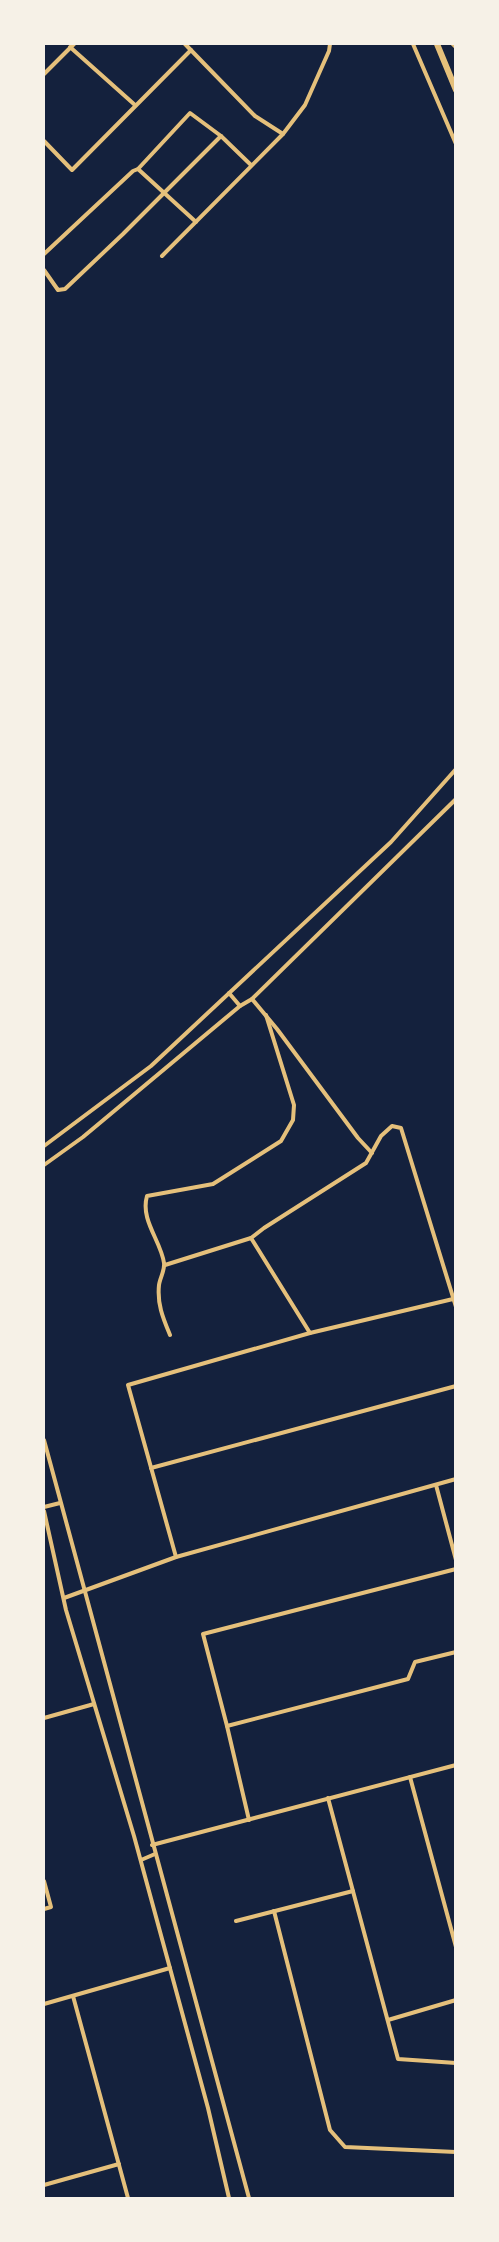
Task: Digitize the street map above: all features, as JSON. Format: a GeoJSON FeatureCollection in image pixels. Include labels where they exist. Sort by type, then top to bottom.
{"type":"FeatureCollection","features":[{"type":"Feature","properties":{"kind":"main road"},"geometry":{"type":"LineString","coordinates":[[437,44],[456,90]]}},
{"type":"Feature","properties":{"kind":"street"},"geometry":{"type":"LineString","coordinates":[[185,44],[255,116],[283,134]]}},
{"type":"Feature","properties":{"kind":"street"},"geometry":{"type":"LineString","coordinates":[[162,256],[251,165],[258,162],[283,134],[304,105],[329,51],[330,44]]}},
{"type":"Feature","properties":{"kind":"street"},"geometry":{"type":"LineString","coordinates":[[413,44],[456,144]]}},
{"type":"Feature","properties":{"kind":"street"},"geometry":{"type":"LineString","coordinates":[[44,74],[72,45],[135,105]]}},
{"type":"Feature","properties":{"kind":"street"},"geometry":{"type":"LineString","coordinates":[[44,141],[72,170],[191,50]]}},
{"type":"Feature","properties":{"kind":"street"},"geometry":{"type":"LineString","coordinates":[[44,254],[138,168],[190,113],[221,136],[251,165]]}},
{"type":"Feature","properties":{"kind":"street"},"geometry":{"type":"LineString","coordinates":[[44,270],[58,290],[65,289],[221,136]]}},
{"type":"Feature","properties":{"kind":"street"},"geometry":{"type":"LineString","coordinates":[[138,168],[196,222]]}},
{"type":"Feature","properties":{"kind":"street"},"geometry":{"type":"LineString","coordinates":[[44,1146],[151,1066],[391,842],[456,769]]}},
{"type":"Feature","properties":{"kind":"street"},"geometry":{"type":"LineString","coordinates":[[44,1165],[83,1137],[240,1006],[252,999],[456,799]]}},
{"type":"Feature","properties":{"kind":"street"},"geometry":{"type":"LineString","coordinates":[[229,993],[240,1006]]}},
{"type":"Feature","properties":{"kind":"street"},"geometry":{"type":"LineString","coordinates":[[252,999],[358,1138],[372,1153]]}},
{"type":"Feature","properties":{"kind":"street"},"geometry":{"type":"LineString","coordinates":[[170,1335],[159,1306],[159,1284],[165,1265],[148,1221],[145,1202],[147,1196],[213,1184],[281,1141],[293,1120],[294,1105],[266,1015]]}},
{"type":"Feature","properties":{"kind":"street"},"geometry":{"type":"LineString","coordinates":[[165,1265],[251,1238],[366,1163],[381,1136],[392,1126],[401,1128],[456,1307]]}},
{"type":"Feature","properties":{"kind":"street"},"geometry":{"type":"LineString","coordinates":[[251,1238],[310,1334]]}},
{"type":"Feature","properties":{"kind":"street"},"geometry":{"type":"LineString","coordinates":[[176,1557],[128,1385],[310,1334],[453,1299]]}},
{"type":"Feature","properties":{"kind":"street"},"geometry":{"type":"LineString","coordinates":[[151,1468],[456,1386]]}},
{"type":"Feature","properties":{"kind":"street"},"geometry":{"type":"LineString","coordinates":[[44,1440],[249,2199]]}},
{"type":"Feature","properties":{"kind":"street"},"geometry":{"type":"LineString","coordinates":[[64,1598],[176,1557],[456,1479]]}},
{"type":"Feature","properties":{"kind":"street"},"geometry":{"type":"LineString","coordinates":[[436,1485],[456,1560]]}},
{"type":"Feature","properties":{"kind":"street"},"geometry":{"type":"LineString","coordinates":[[60,1503],[44,1509],[64,1598],[141,1860],[208,2108],[229,2199]]}},
{"type":"Feature","properties":{"kind":"street"},"geometry":{"type":"LineString","coordinates":[[249,1820],[203,1634],[456,1569]]}},
{"type":"Feature","properties":{"kind":"street"},"geometry":{"type":"LineString","coordinates":[[227,1726],[408,1679],[415,1662],[456,1652]]}},
{"type":"Feature","properties":{"kind":"street"},"geometry":{"type":"LineString","coordinates":[[44,1718],[94,1704]]}},
{"type":"Feature","properties":{"kind":"street"},"geometry":{"type":"LineString","coordinates":[[152,1845],[456,1765]]}},
{"type":"Feature","properties":{"kind":"street"},"geometry":{"type":"LineString","coordinates":[[410,1777],[456,1947]]}},
{"type":"Feature","properties":{"kind":"street"},"geometry":{"type":"LineString","coordinates":[[328,1798],[398,2059],[456,2063]]}},
{"type":"Feature","properties":{"kind":"street"},"geometry":{"type":"LineString","coordinates":[[141,1860],[155,1854]]}},
{"type":"Feature","properties":{"kind":"street"},"geometry":{"type":"LineString","coordinates":[[44,1881],[51,1907],[44,1910]]}},
{"type":"Feature","properties":{"kind":"street"},"geometry":{"type":"LineString","coordinates":[[236,1921],[353,1891]]}},
{"type":"Feature","properties":{"kind":"street"},"geometry":{"type":"LineString","coordinates":[[274,1911],[330,2130],[345,2147],[456,2152]]}},
{"type":"Feature","properties":{"kind":"street"},"geometry":{"type":"LineString","coordinates":[[44,2004],[170,1968]]}},
{"type":"Feature","properties":{"kind":"street"},"geometry":{"type":"LineString","coordinates":[[73,1996],[128,2199]]}},
{"type":"Feature","properties":{"kind":"street"},"geometry":{"type":"LineString","coordinates":[[388,2020],[456,2000]]}},
{"type":"Feature","properties":{"kind":"street"},"geometry":{"type":"LineString","coordinates":[[44,2185],[119,2164]]}}]}
